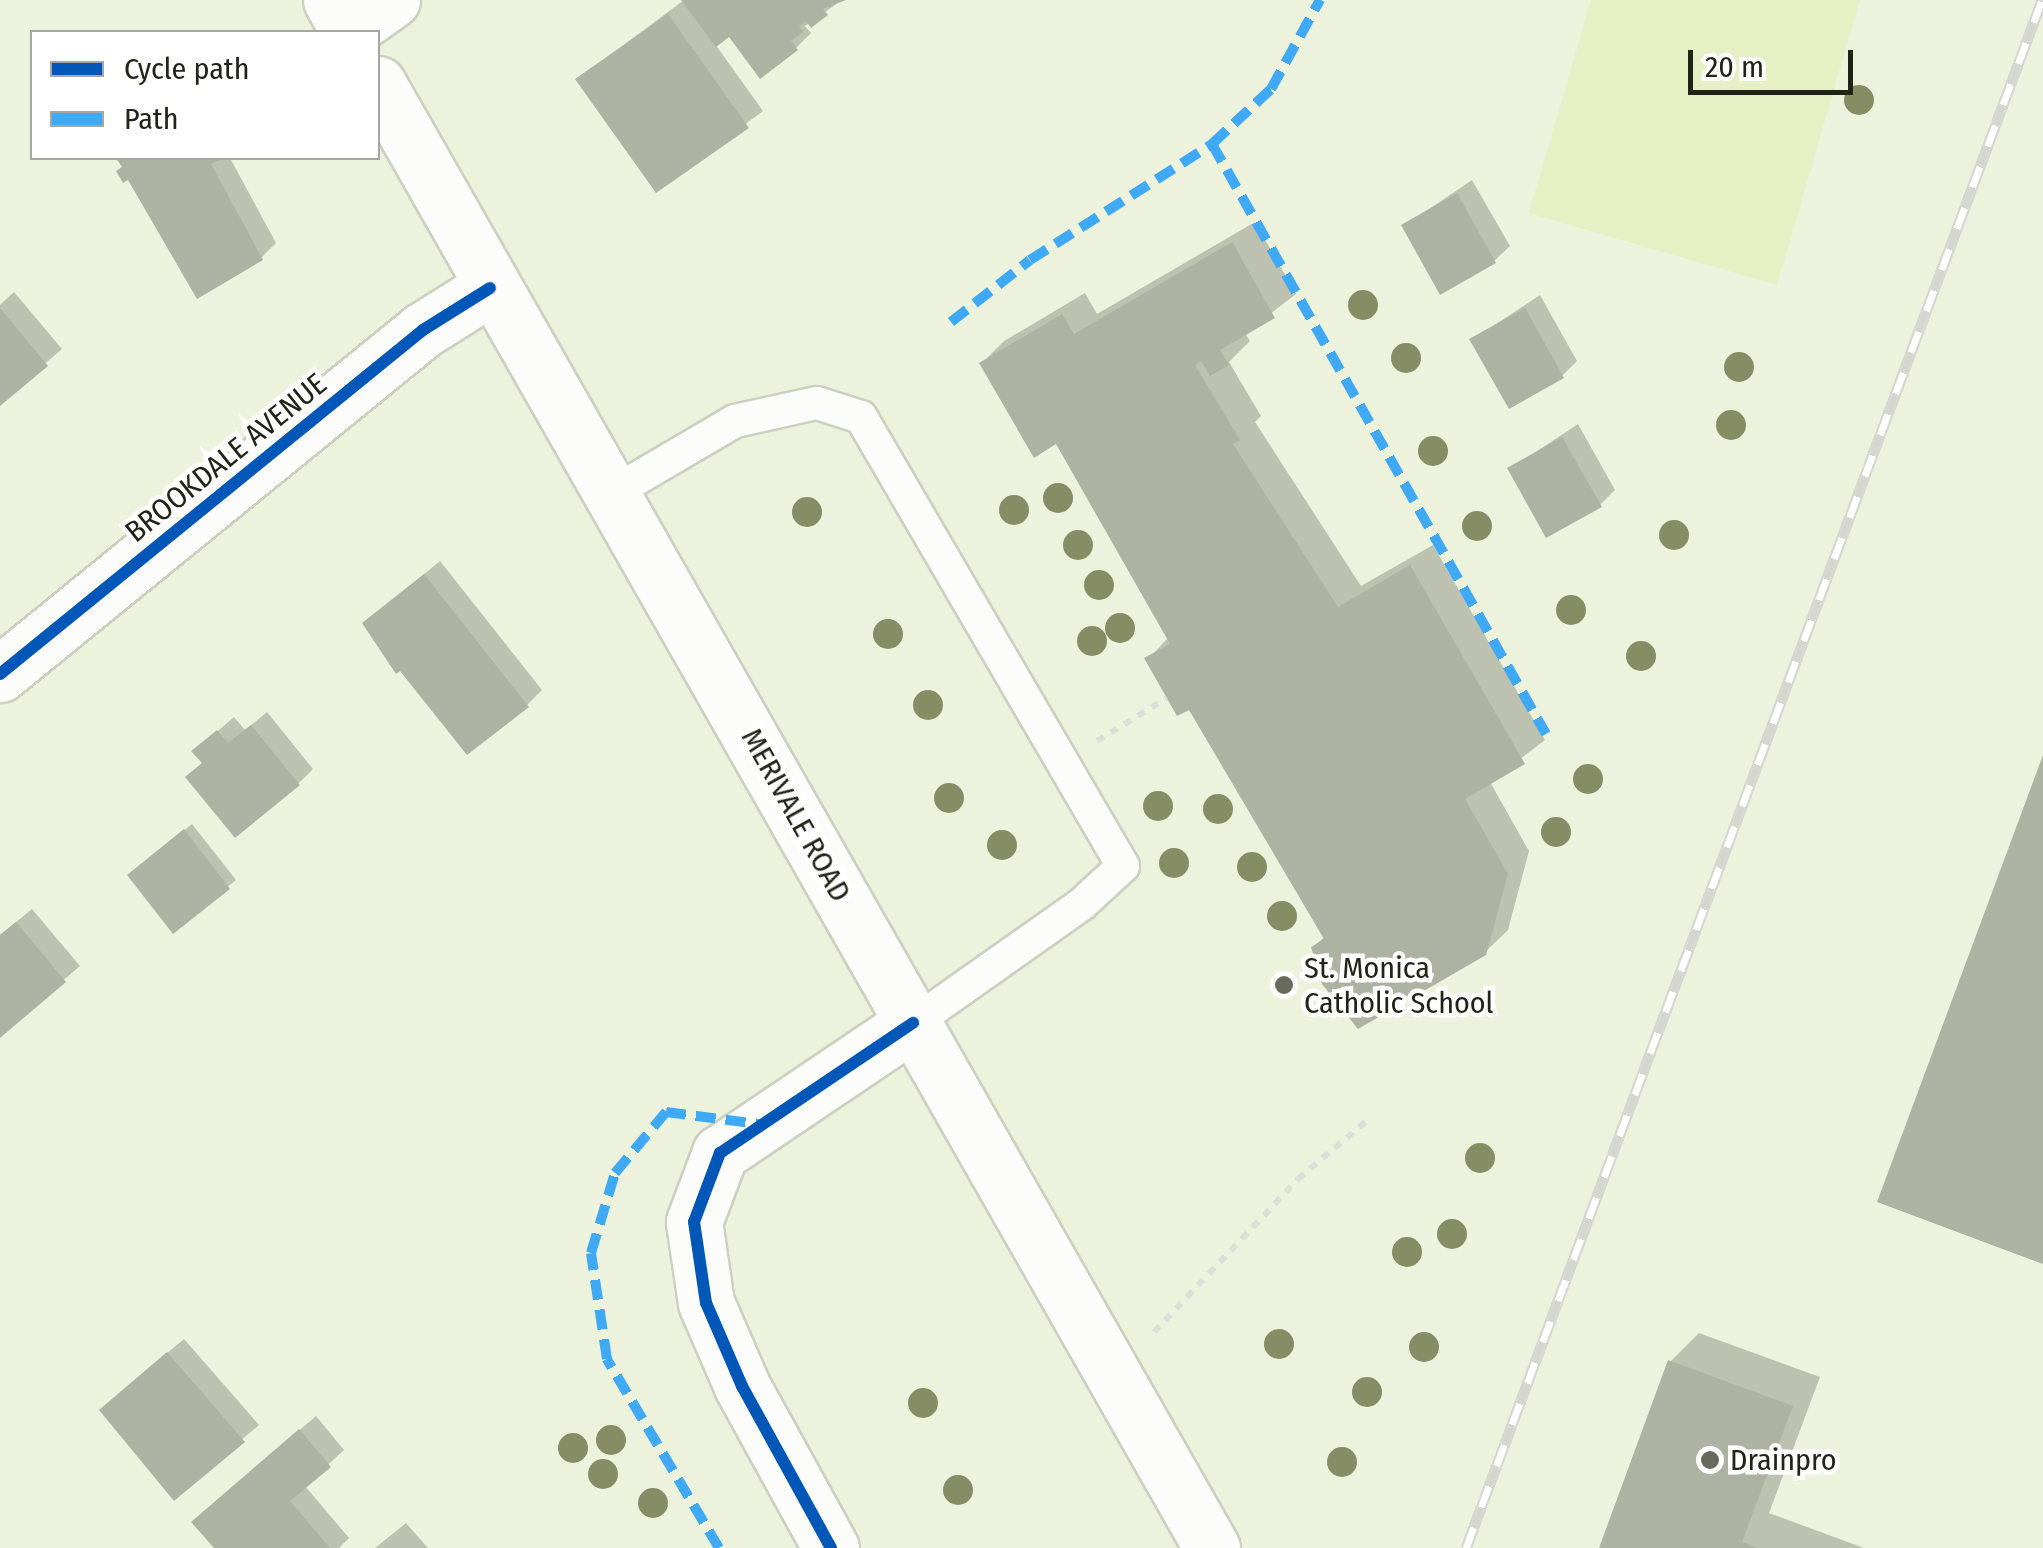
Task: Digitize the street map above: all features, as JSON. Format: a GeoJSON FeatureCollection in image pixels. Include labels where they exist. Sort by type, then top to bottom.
{"type":"FeatureCollection","features":[{"type":"Feature","properties":{"kind":"main road"},"geometry":{"type":"LineString","coordinates":[[343,21],[392,0]]}},
{"type":"Feature","properties":{"kind":"main road","name":"MERIVALE ROAD"},"geometry":{"type":"LineString","coordinates":[[380,88],[490,288],[614,492],[1212,1548]]}},
{"type":"Feature","properties":{"kind":"main road","name":"BROOKDALE AVENUE"},"geometry":{"type":"LineString","coordinates":[[0,674],[423,330],[490,288]]}},
{"type":"Feature","properties":{"kind":"main road"},"geometry":{"type":"LineString","coordinates":[[831,1548],[742,1386],[706,1304],[694,1222],[720,1153],[913,1023]]}},
{"type":"Feature","properties":{"kind":"lane"},"geometry":{"type":"LineString","coordinates":[[614,492],[736,421],[817,403],[861,417],[1123,866],[1082,904],[913,1023]]}},
{"type":"Feature","properties":{"kind":"path"},"geometry":{"type":"LineString","coordinates":[[1062,763],[1167,698]]}},
{"type":"Feature","properties":{"kind":"path"},"geometry":{"type":"LineString","coordinates":[[1154,1332],[1298,1178],[1369,1118]]}},
{"type":"Feature","properties":{"kind":"green space"},"geometry":{"type":"Polygon","coordinates":[[[1591,0],[1860,0],[1777,285],[1529,213],[1591,0]]]}},
{"type":"Feature","properties":{"kind":"building"},"geometry":{"type":"Polygon","coordinates":[[[681,0],[846,0],[823,9],[828,15],[811,28],[806,21],[799,26],[803,32],[791,41],[798,50],[760,79],[729,37],[716,47],[681,0]]]}},
{"type":"Feature","properties":{"kind":"building"},"geometry":{"type":"Polygon","coordinates":[[[668,14],[749,128],[656,193],[575,79],[668,14]]]}},
{"type":"Feature","properties":{"kind":"building"},"geometry":{"type":"Polygon","coordinates":[[[117,160],[219,160],[211,164],[263,260],[197,299],[128,180],[123,183],[116,171],[122,167],[117,160]]]}},
{"type":"Feature","properties":{"kind":"building"},"geometry":{"type":"Polygon","coordinates":[[[1457,193],[1496,263],[1440,295],[1401,225],[1457,193]]]}},
{"type":"Feature","properties":{"kind":"building"},"geometry":{"type":"Polygon","coordinates":[[[1232,242],[1275,318],[1220,350],[1229,365],[1210,376],[1201,361],[1195,365],[1240,440],[1233,444],[1338,607],[1410,565],[1525,764],[1465,799],[1508,874],[1486,955],[1358,1029],[1322,984],[1311,947],[1324,939],[1189,710],[1177,716],[1144,658],[1170,644],[1056,444],[1034,458],[979,363],[1062,314],[1074,334],[1232,242]]]}},
{"type":"Feature","properties":{"kind":"building"},"geometry":{"type":"Polygon","coordinates":[[[0,308],[48,366],[0,406],[0,308]]]}},
{"type":"Feature","properties":{"kind":"building"},"geometry":{"type":"Polygon","coordinates":[[[1525,308],[1564,378],[1509,409],[1469,339],[1525,308]]]}},
{"type":"Feature","properties":{"kind":"building"},"geometry":{"type":"Polygon","coordinates":[[[1562,437],[1602,507],[1546,538],[1507,468],[1562,437]]]}},
{"type":"Feature","properties":{"kind":"building"},"geometry":{"type":"Polygon","coordinates":[[[424,574],[529,707],[467,755],[400,671],[396,674],[362,623],[424,574]]]}},
{"type":"Feature","properties":{"kind":"building"},"geometry":{"type":"Polygon","coordinates":[[[251,725],[300,785],[235,838],[185,777],[202,763],[191,751],[217,730],[228,743],[251,725]]]}},
{"type":"Feature","properties":{"kind":"building"},"geometry":{"type":"Polygon","coordinates":[[[2043,755],[2043,1264],[1877,1202],[2043,755]]]}},
{"type":"Feature","properties":{"kind":"building"},"geometry":{"type":"Polygon","coordinates":[[[184,829],[230,889],[173,934],[127,875],[184,829]]]}},
{"type":"Feature","properties":{"kind":"building"},"geometry":{"type":"Polygon","coordinates":[[[16,922],[66,982],[0,1038],[0,935],[16,922]]]}},
{"type":"Feature","properties":{"kind":"building"},"geometry":{"type":"Polygon","coordinates":[[[167,1352],[245,1442],[174,1501],[99,1410],[167,1352]]]}},
{"type":"Feature","properties":{"kind":"building"},"geometry":{"type":"Polygon","coordinates":[[[1668,1360],[1793,1406],[1742,1542],[1758,1548],[1599,1548],[1668,1360]]]}},
{"type":"Feature","properties":{"kind":"building"},"geometry":{"type":"Polygon","coordinates":[[[299,1429],[331,1467],[290,1501],[330,1548],[214,1548],[191,1522],[299,1429]]]}},
{"type":"Feature","properties":{"kind":"railway"},"geometry":{"type":"LineString","coordinates":[[1466,1548],[2042,0]]}},
{"type":"Feature","properties":{"kind":"marked path"},"geometry":{"type":"LineString","coordinates":[[1212,144],[1271,89],[1320,0]]}},
{"type":"Feature","properties":{"kind":"marked path"},"geometry":{"type":"LineString","coordinates":[[951,322],[1030,260],[1212,144],[1546,734]]}},
{"type":"Feature","properties":{"kind":"marked path"},"geometry":{"type":"LineString","coordinates":[[719,1548],[607,1359],[591,1253],[615,1173],[666,1112],[759,1124]]}},
{"type":"Feature","properties":{"kind":"cycle path"},"geometry":{"type":"LineString","coordinates":[[0,674],[423,330],[490,288]]}},
{"type":"Feature","properties":{"kind":"cycle path"},"geometry":{"type":"LineString","coordinates":[[831,1548],[742,1386],[706,1303],[694,1222],[720,1153],[913,1023]]}},
{"type":"Feature","properties":{"kind":"place","name":"St. Monica Catholic School"},"geometry":{"type":"Point","coordinates":[1284,985]}},
{"type":"Feature","properties":{"kind":"place","name":"Drainpro"},"geometry":{"type":"Point","coordinates":[1710,1460]}}]}
